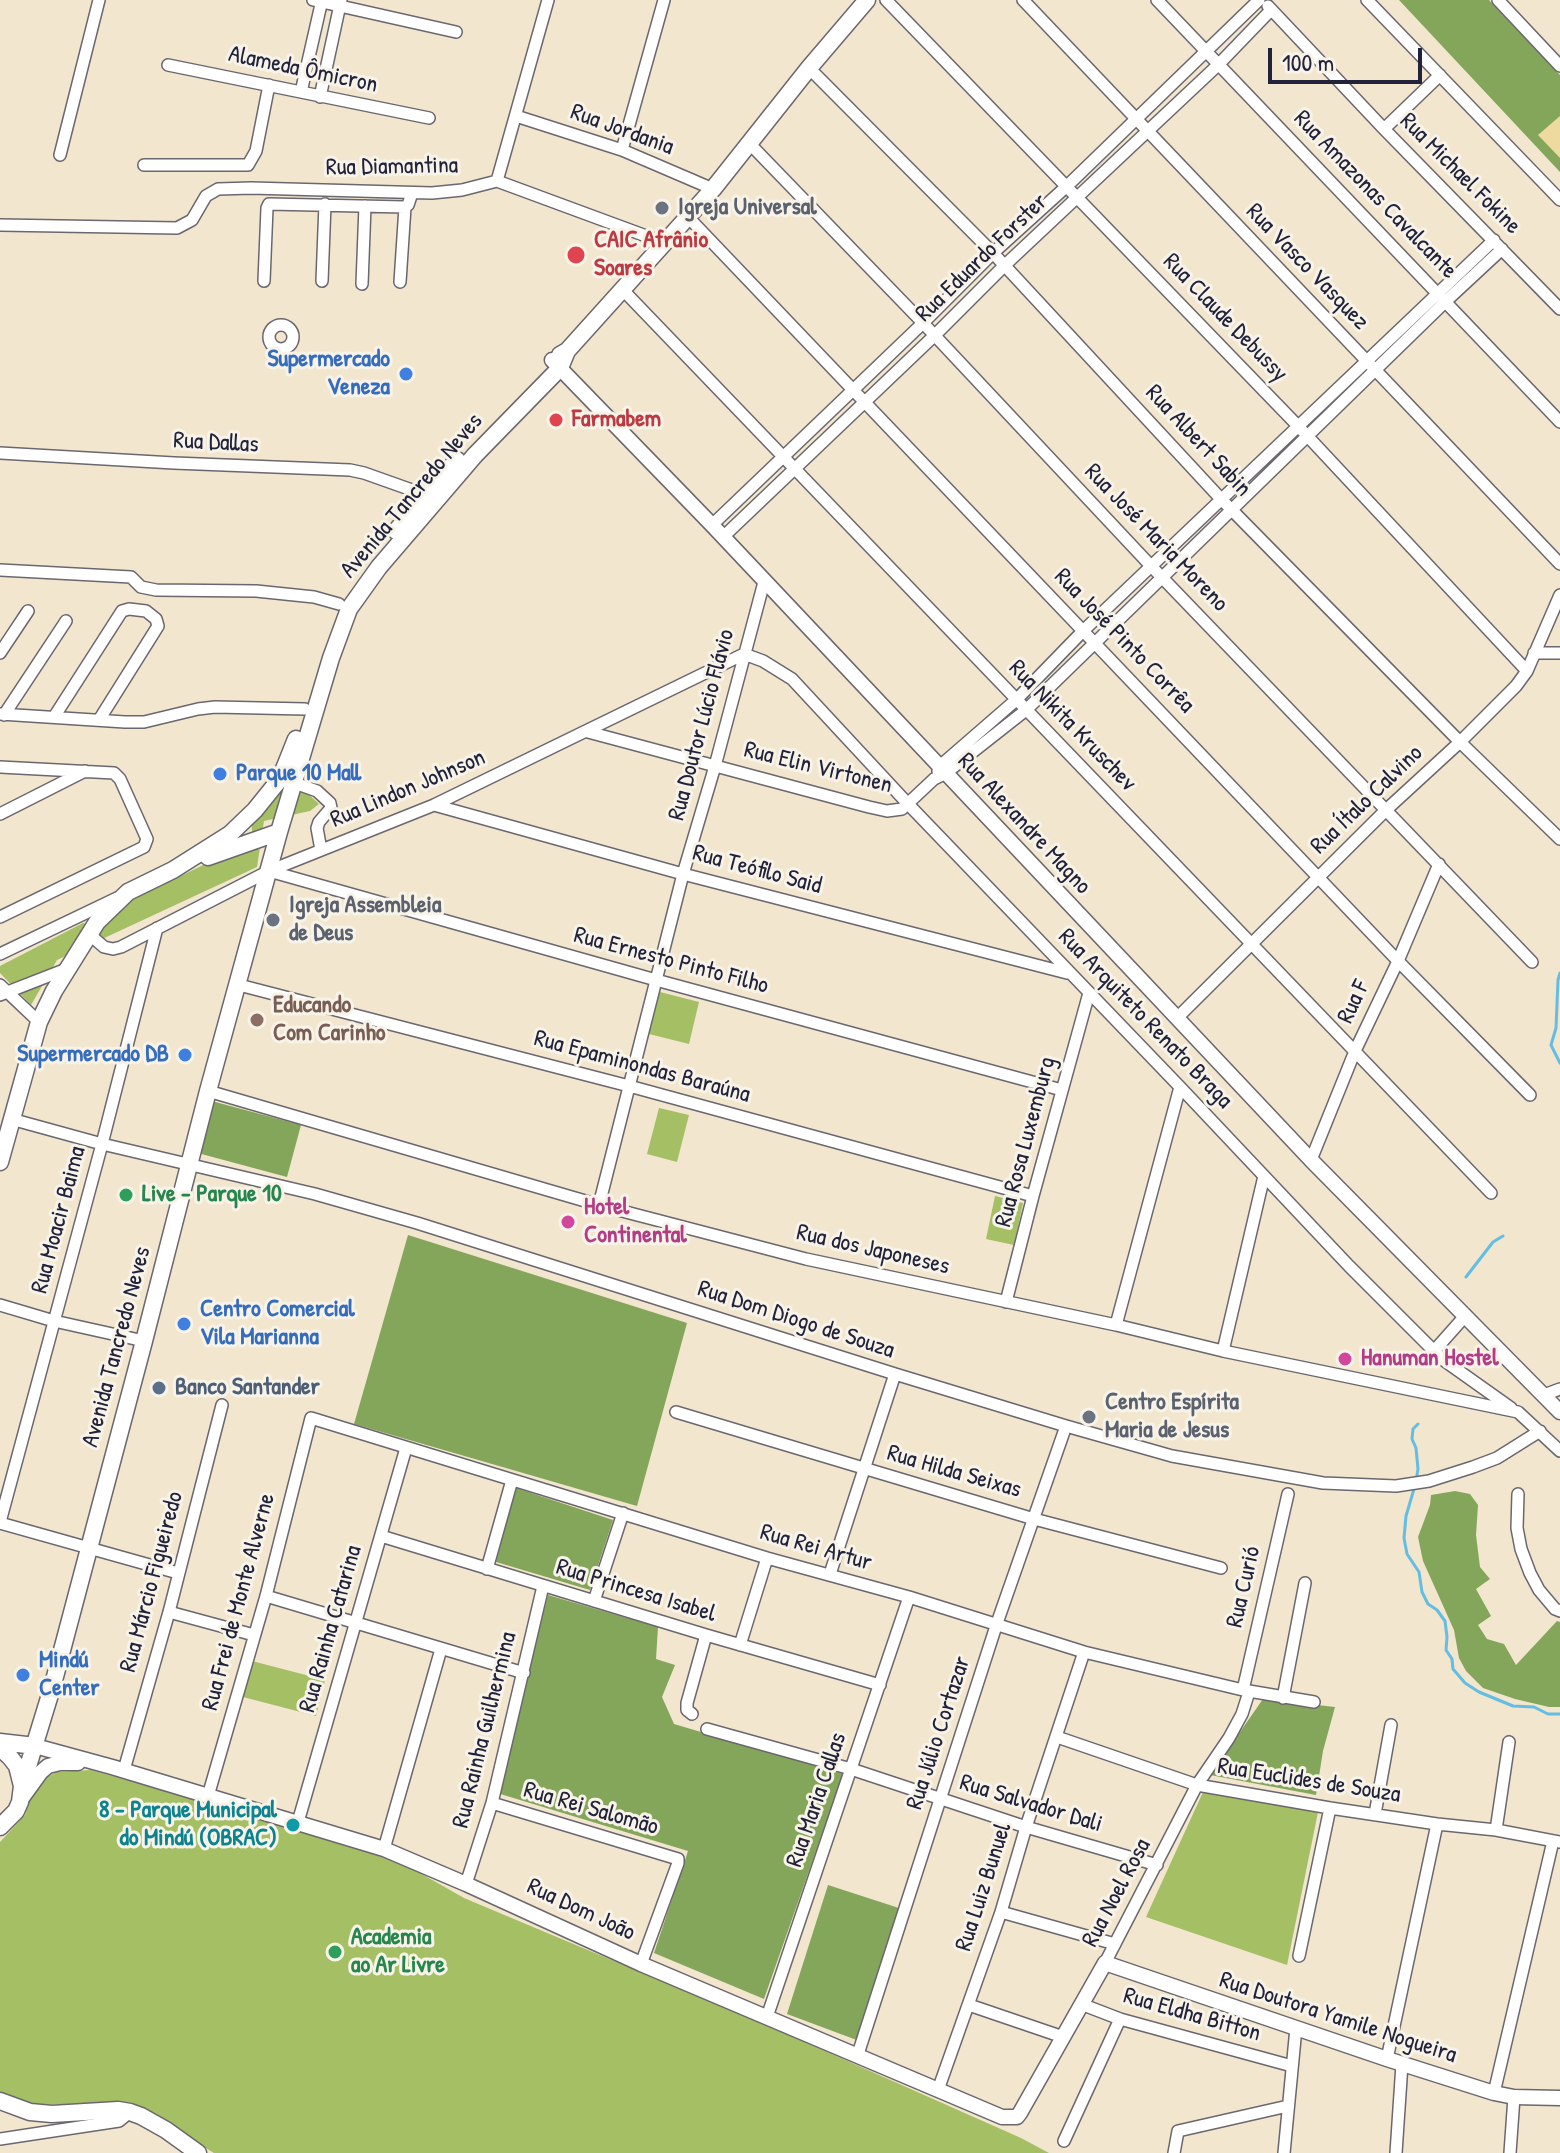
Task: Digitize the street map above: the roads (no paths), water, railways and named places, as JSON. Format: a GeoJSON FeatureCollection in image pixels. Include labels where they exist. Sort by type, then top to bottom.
{"type":"FeatureCollection","features":[{"type":"Feature","properties":{"kind":"main road","name":"Avenida Tancredo Neves"},"geometry":{"type":"LineString","coordinates":[[287,780],[349,609],[379,567],[713,189],[867,0]]}},
{"type":"Feature","properties":{"kind":"main road","name":"Avenida Tancredo Neves"},"geometry":{"type":"LineString","coordinates":[[21,1794],[269,871],[279,832],[292,751],[339,604],[426,495],[486,428],[556,364]]}},
{"type":"Feature","properties":{"kind":"main road"},"geometry":{"type":"LineString","coordinates":[[173,870],[230,834],[287,780]]}},
{"type":"Feature","properties":{"kind":"main road"},"geometry":{"type":"LineString","coordinates":[[0,1162],[39,1022],[54,991],[97,922],[128,892],[173,870],[279,832]]}},
{"type":"Feature","properties":{"kind":"main road","name":"Rua Dom João"},"geometry":{"type":"LineString","coordinates":[[0,1742],[35,1746]]}},
{"type":"Feature","properties":{"kind":"main road"},"geometry":{"type":"LineString","coordinates":[[0,1748],[17,1766],[21,1794],[10,1819],[0,1827]]}},
{"type":"Feature","properties":{"kind":"main road"},"geometry":{"type":"LineString","coordinates":[[0,2101],[30,2112],[52,2114],[118,2110],[181,2153]]}},
{"type":"Feature","properties":{"kind":"main road"},"geometry":{"type":"LineString","coordinates":[[0,2113],[22,2121],[36,2122],[124,2117],[166,2130],[198,2153]]}},
{"type":"Feature","properties":{"kind":"street"},"geometry":{"type":"LineString","coordinates":[[60,155],[99,0]]}},
{"type":"Feature","properties":{"kind":"street"},"geometry":{"type":"LineString","coordinates":[[548,0],[497,181],[665,243]]}},
{"type":"Feature","properties":{"kind":"street"},"geometry":{"type":"LineString","coordinates":[[622,150],[664,0]]}},
{"type":"Feature","properties":{"kind":"street","name":"Rua Claude Debussy"},"geometry":{"type":"LineString","coordinates":[[886,0],[1308,436],[1527,671]]}},
{"type":"Feature","properties":{"kind":"street","name":"Rua Vasco Vasquez"},"geometry":{"type":"LineString","coordinates":[[1023,0],[1560,564]]}},
{"type":"Feature","properties":{"kind":"street","name":"Rua Amazonas Cavalcante"},"geometry":{"type":"LineString","coordinates":[[1157,0],[1560,422]]}},
{"type":"Feature","properties":{"kind":"street","name":"Rua Eduardo Forster"},"geometry":{"type":"LineString","coordinates":[[718,531],[854,389],[1260,0]]}},
{"type":"Feature","properties":{"kind":"street","name":"Rua Michael Fokine"},"geometry":{"type":"LineString","coordinates":[[1260,0],[1560,309]]}},
{"type":"Feature","properties":{"kind":"street"},"geometry":{"type":"LineString","coordinates":[[1367,0],[1560,200]]}},
{"type":"Feature","properties":{"kind":"street"},"geometry":{"type":"LineString","coordinates":[[1498,0],[1558,59]]}},
{"type":"Feature","properties":{"kind":"street"},"geometry":{"type":"LineString","coordinates":[[301,92],[319,1],[340,3],[456,32]]}},
{"type":"Feature","properties":{"kind":"street"},"geometry":{"type":"LineString","coordinates":[[320,97],[340,3]]}},
{"type":"Feature","properties":{"kind":"street","name":"Rua Eduardo Forster"},"geometry":{"type":"LineString","coordinates":[[718,531],[795,468],[1077,196],[1218,65],[1271,10]]}},
{"type":"Feature","properties":{"kind":"street","name":"Alameda Ômicron"},"geometry":{"type":"LineString","coordinates":[[168,65],[429,118]]}},
{"type":"Feature","properties":{"kind":"street","name":"Rua Albert Sabin"},"geometry":{"type":"LineString","coordinates":[[809,68],[1005,265],[1221,499],[1560,839]]}},
{"type":"Feature","properties":{"kind":"street"},"geometry":{"type":"LineString","coordinates":[[1384,129],[1440,75]]}},
{"type":"Feature","properties":{"kind":"street"},"geometry":{"type":"LineString","coordinates":[[144,165],[248,165],[256,151],[269,85]]}},
{"type":"Feature","properties":{"kind":"street","name":"Rua Jordania"},"geometry":{"type":"LineString","coordinates":[[516,116],[622,150],[713,189]]}},
{"type":"Feature","properties":{"kind":"street","name":"Rua José Maria Moreno"},"geometry":{"type":"LineString","coordinates":[[749,143],[1532,962]]}},
{"type":"Feature","properties":{"kind":"street","name":"Rua Diamantina"},"geometry":{"type":"LineString","coordinates":[[0,225],[177,228],[192,220],[210,192],[218,189],[412,193],[462,190],[497,181]]}},
{"type":"Feature","properties":{"kind":"street"},"geometry":{"type":"LineString","coordinates":[[400,282],[405,207],[412,193]]}},
{"type":"Feature","properties":{"kind":"street"},"geometry":{"type":"LineString","coordinates":[[264,281],[269,204],[405,207]]}},
{"type":"Feature","properties":{"kind":"street"},"geometry":{"type":"LineString","coordinates":[[322,281],[325,204]]}},
{"type":"Feature","properties":{"kind":"street"},"geometry":{"type":"LineString","coordinates":[[362,284],[365,206]]}},
{"type":"Feature","properties":{"kind":"street","name":"Rua José Pinto Corrêa"},"geometry":{"type":"LineString","coordinates":[[688,217],[1398,961],[1530,1095]]}},
{"type":"Feature","properties":{"kind":"street"},"geometry":{"type":"LineString","coordinates":[[940,773],[1084,630],[1298,426],[1370,364],[1498,244]]}},
{"type":"Feature","properties":{"kind":"street","name":"Rua Nikita Kruschev"},"geometry":{"type":"LineString","coordinates":[[622,289],[1491,1193]]}},
{"type":"Feature","properties":{"kind":"street","name":"Rua Alexandre Magno"},"geometry":{"type":"LineString","coordinates":[[556,364],[718,531],[940,773],[1311,1160],[1560,1412]]}},
{"type":"Feature","properties":{"kind":"street"},"geometry":{"type":"LineString","coordinates":[[940,773],[1026,710],[1308,436],[1370,364]]}},
{"type":"Feature","properties":{"kind":"street","name":"Rua Dallas"},"geometry":{"type":"LineString","coordinates":[[0,453],[350,470],[426,495]]}},
{"type":"Feature","properties":{"kind":"street"},"geometry":{"type":"LineString","coordinates":[[0,570],[131,577],[141,587],[156,590],[256,591],[314,597],[339,604]]}},
{"type":"Feature","properties":{"kind":"street","name":"Rua Doutor Lúcio Flávio"},"geometry":{"type":"LineString","coordinates":[[599,1205],[683,874],[764,582]]}},
{"type":"Feature","properties":{"kind":"street","name":"Rua Ítalo Calvino"},"geometry":{"type":"LineString","coordinates":[[1177,1018],[1516,686],[1527,671],[1560,595]]}},
{"type":"Feature","properties":{"kind":"street"},"geometry":{"type":"LineString","coordinates":[[0,653],[28,611]]}},
{"type":"Feature","properties":{"kind":"street"},"geometry":{"type":"LineString","coordinates":[[54,717],[122,611],[146,611],[156,619],[158,626],[99,720]]}},
{"type":"Feature","properties":{"kind":"street"},"geometry":{"type":"LineString","coordinates":[[2,714],[66,621]]}},
{"type":"Feature","properties":{"kind":"street"},"geometry":{"type":"LineString","coordinates":[[1534,653],[1560,653]]}},
{"type":"Feature","properties":{"kind":"street","name":"Rua Lindon Johnson"},"geometry":{"type":"LineString","coordinates":[[89,934],[104,947],[113,949],[269,871],[434,805],[744,654]]}},
{"type":"Feature","properties":{"kind":"street","name":"Rua Arquiteto Renato Braga"},"geometry":{"type":"LineString","coordinates":[[744,654],[763,661],[792,679],[1349,1266],[1442,1359],[1518,1412]]}},
{"type":"Feature","properties":{"kind":"street"},"geometry":{"type":"LineString","coordinates":[[2,714],[144,722],[215,707],[305,709]]}},
{"type":"Feature","properties":{"kind":"street","name":"Rua Elin Virtonen"},"geometry":{"type":"LineString","coordinates":[[588,732],[869,807],[895,810],[909,805],[940,773]]}},
{"type":"Feature","properties":{"kind":"street"},"geometry":{"type":"LineString","coordinates":[[0,767],[114,773],[120,779],[146,832],[147,843],[0,917]]}},
{"type":"Feature","properties":{"kind":"street"},"geometry":{"type":"LineString","coordinates":[[0,814],[86,771]]}},
{"type":"Feature","properties":{"kind":"street"},"geometry":{"type":"LineString","coordinates":[[287,780],[317,791],[330,803],[331,808],[317,828],[321,850]]}},
{"type":"Feature","properties":{"kind":"street","name":"Rua Teófilo Said"},"geometry":{"type":"LineString","coordinates":[[434,805],[683,874],[1070,974]]}},
{"type":"Feature","properties":{"kind":"street","name":"Rua F"},"geometry":{"type":"LineString","coordinates":[[1311,1160],[1355,1051],[1439,864]]}},
{"type":"Feature","properties":{"kind":"street","name":"Rua Ernesto Pinto Filho"},"geometry":{"type":"LineString","coordinates":[[269,871],[1062,1090]]}},
{"type":"Feature","properties":{"kind":"street"},"geometry":{"type":"LineString","coordinates":[[0,954],[128,892]]}},
{"type":"Feature","properties":{"kind":"street","name":"Rua Moacir Baima"},"geometry":{"type":"LineString","coordinates":[[0,1522],[157,928]]}},
{"type":"Feature","properties":{"kind":"street"},"geometry":{"type":"LineString","coordinates":[[3,991],[69,968]]}},
{"type":"Feature","properties":{"kind":"street","name":"Rua Epaminondas Baraúna"},"geometry":{"type":"LineString","coordinates":[[239,985],[629,1086],[1033,1196]]}},
{"type":"Feature","properties":{"kind":"street"},"geometry":{"type":"LineString","coordinates":[[3,991],[39,1022]]}},
{"type":"Feature","properties":{"kind":"street","name":"Rua Rosa Luxemburg"},"geometry":{"type":"LineString","coordinates":[[1006,1302],[1089,993]]}},
{"type":"Feature","properties":{"kind":"street"},"geometry":{"type":"LineString","coordinates":[[1116,1325],[1180,1087]]}},
{"type":"Feature","properties":{"kind":"street","name":"Rua dos Japoneses"},"geometry":{"type":"LineString","coordinates":[[208,1091],[599,1205],[806,1259],[1518,1412],[1536,1428]]}},
{"type":"Feature","properties":{"kind":"street","name":"Rua Dom Diogo de Souza"},"geometry":{"type":"LineString","coordinates":[[11,1119],[102,1144],[315,1194],[417,1223],[895,1374],[1172,1456],[1291,1479],[1396,1486],[1440,1478],[1497,1458],[1536,1428]]}},
{"type":"Feature","properties":{"kind":"street"},"geometry":{"type":"LineString","coordinates":[[1223,1351],[1264,1176]]}},
{"type":"Feature","properties":{"kind":"street"},"geometry":{"type":"LineString","coordinates":[[0,1305],[54,1321],[144,1341]]}},
{"type":"Feature","properties":{"kind":"street"},"geometry":{"type":"LineString","coordinates":[[1434,1351],[1466,1315]]}},
{"type":"Feature","properties":{"kind":"street"},"geometry":{"type":"LineString","coordinates":[[830,1574],[895,1374]]}},
{"type":"Feature","properties":{"kind":"street"},"geometry":{"type":"LineString","coordinates":[[1544,1395],[1560,1389]]}},
{"type":"Feature","properties":{"kind":"street","name":"Rua Márcio Figueiredo"},"geometry":{"type":"LineString","coordinates":[[118,1769],[169,1612],[222,1405]]}},
{"type":"Feature","properties":{"kind":"street","name":"Rua Hilda Seixas"},"geometry":{"type":"LineString","coordinates":[[676,1412],[1034,1519],[1221,1568]]}},
{"type":"Feature","properties":{"kind":"street","name":"Rua Rei Artur"},"geometry":{"type":"LineString","coordinates":[[311,1418],[1084,1652],[1246,1691],[1314,1702]]}},
{"type":"Feature","properties":{"kind":"street","name":"Rua Frei de Monte Alverne"},"geometry":{"type":"LineString","coordinates":[[208,1796],[266,1596],[311,1418]]}},
{"type":"Feature","properties":{"kind":"street","name":"Rua Júlio Cortazar"},"geometry":{"type":"LineString","coordinates":[[858,2054],[996,1626],[1066,1426]]}},
{"type":"Feature","properties":{"kind":"street"},"geometry":{"type":"LineString","coordinates":[[1536,1428],[1560,1451]]}},
{"type":"Feature","properties":{"kind":"street","name":"Rua Rainha Catarina"},"geometry":{"type":"LineString","coordinates":[[298,1822],[406,1448]]}},
{"type":"Feature","properties":{"kind":"street"},"geometry":{"type":"LineString","coordinates":[[487,1569],[512,1480]]}},
{"type":"Feature","properties":{"kind":"street","name":"Rua Curió"},"geometry":{"type":"LineString","coordinates":[[1246,1691],[1288,1494]]}},
{"type":"Feature","properties":{"kind":"street"},"geometry":{"type":"LineString","coordinates":[[1518,1494],[1517,1528],[1521,1549],[1539,1590],[1560,1611]]}},
{"type":"Feature","properties":{"kind":"street"},"geometry":{"type":"LineString","coordinates":[[594,1601],[623,1513]]}},
{"type":"Feature","properties":{"kind":"street"},"geometry":{"type":"LineString","coordinates":[[0,1522],[178,1573]]}},
{"type":"Feature","properties":{"kind":"street","name":"Rua Princesa Isabel"},"geometry":{"type":"LineString","coordinates":[[381,1536],[880,1685]]}},
{"type":"Feature","properties":{"kind":"street"},"geometry":{"type":"LineString","coordinates":[[740,1645],[767,1558]]}},
{"type":"Feature","properties":{"kind":"street"},"geometry":{"type":"LineString","coordinates":[[1283,1698],[1305,1583]]}},
{"type":"Feature","properties":{"kind":"street","name":"Rua Rainha Guilhermina"},"geometry":{"type":"LineString","coordinates":[[466,1884],[492,1803],[543,1586]]}},
{"type":"Feature","properties":{"kind":"street"},"geometry":{"type":"LineString","coordinates":[[266,1596],[524,1673]]}},
{"type":"Feature","properties":{"kind":"street","name":"Rua Maria Callas"},"geometry":{"type":"LineString","coordinates":[[767,2017],[909,1597]]}},
{"type":"Feature","properties":{"kind":"street"},"geometry":{"type":"LineString","coordinates":[[169,1612],[254,1635]]}},
{"type":"Feature","properties":{"kind":"street"},"geometry":{"type":"LineString","coordinates":[[692,1714],[687,1710],[687,1703],[706,1635]]}},
{"type":"Feature","properties":{"kind":"street"},"geometry":{"type":"LineString","coordinates":[[384,1849],[441,1649]]}},
{"type":"Feature","properties":{"kind":"street","name":"Rua Luiz Bunuel"},"geometry":{"type":"LineString","coordinates":[[938,2090],[1001,1912],[1084,1652]]}},
{"type":"Feature","properties":{"kind":"street","name":"Rua Noel Rosa"},"geometry":{"type":"LineString","coordinates":[[1020,2113],[1105,1963],[1197,1785],[1242,1714],[1246,1691]]}},
{"type":"Feature","properties":{"kind":"street"},"geometry":{"type":"LineString","coordinates":[[1375,1814],[1391,1725]]}},
{"type":"Feature","properties":{"kind":"street","name":"Rua Salvador Dali"},"geometry":{"type":"LineString","coordinates":[[707,1729],[851,1769],[1026,1827],[1157,1865]]}},
{"type":"Feature","properties":{"kind":"street","name":"Rua Euclides de Souza"},"geometry":{"type":"LineString","coordinates":[[1057,1737],[1197,1785],[1330,1808],[1496,1830],[1556,1842]]}},
{"type":"Feature","properties":{"kind":"street"},"geometry":{"type":"LineString","coordinates":[[1496,1830],[1509,1742]]}},
{"type":"Feature","properties":{"kind":"street","name":"Rua Dom João"},"geometry":{"type":"LineString","coordinates":[[35,1746],[384,1849],[641,1964],[1002,2117],[1017,2117],[1020,2113]]}},
{"type":"Feature","properties":{"kind":"street","name":"Rua Dom João"},"geometry":{"type":"LineString","coordinates":[[21,1794],[48,1766],[72,1763],[118,1769]]}},
{"type":"Feature","properties":{"kind":"street","name":"Rua Rei Salomão"},"geometry":{"type":"LineString","coordinates":[[492,1803],[678,1859],[641,1964]]}},
{"type":"Feature","properties":{"kind":"street"},"geometry":{"type":"LineString","coordinates":[[1299,1956],[1330,1808]]}},
{"type":"Feature","properties":{"kind":"street"},"geometry":{"type":"LineString","coordinates":[[1387,2059],[1437,1824]]}},
{"type":"Feature","properties":{"kind":"street"},"geometry":{"type":"LineString","coordinates":[[1494,2093],[1556,1842]]}},
{"type":"Feature","properties":{"kind":"street"},"geometry":{"type":"LineString","coordinates":[[1001,1912],[1115,1944]]}},
{"type":"Feature","properties":{"kind":"street","name":"Rua Doutora Yamile Nogueira"},"geometry":{"type":"LineString","coordinates":[[1105,1963],[1494,2093],[1514,2097],[1560,2098]]}},
{"type":"Feature","properties":{"kind":"street","name":"Rua Eldha Bitton"},"geometry":{"type":"LineString","coordinates":[[1081,2004],[1120,2019],[1292,2066]]}},
{"type":"Feature","properties":{"kind":"street"},"geometry":{"type":"LineString","coordinates":[[969,2005],[1063,2037]]}},
{"type":"Feature","properties":{"kind":"street"},"geometry":{"type":"LineString","coordinates":[[1064,2141],[1120,2019]]}},
{"type":"Feature","properties":{"kind":"street"},"geometry":{"type":"LineString","coordinates":[[1284,2153],[1296,2028]]}},
{"type":"Feature","properties":{"kind":"street"},"geometry":{"type":"LineString","coordinates":[[1396,2153],[1402,2064]]}},
{"type":"Feature","properties":{"kind":"street"},"geometry":{"type":"LineString","coordinates":[[1510,2153],[1514,2097]]}},
{"type":"Feature","properties":{"kind":"street"},"geometry":{"type":"LineString","coordinates":[[1174,2153],[1178,2131],[1288,2106]]}},
{"type":"Feature","properties":{"kind":"street"},"geometry":{"type":"LineString","coordinates":[[0,2139],[124,2117]]}},
{"type":"Feature","properties":{"kind":"waterway"},"geometry":{"type":"LineString","coordinates":[[1560,973],[1556,1028],[1551,1045],[1560,1063]]}},
{"type":"Feature","properties":{"kind":"waterway"},"geometry":{"type":"LineString","coordinates":[[1466,1277],[1493,1242],[1503,1236]]}},
{"type":"Feature","properties":{"kind":"waterway"},"geometry":{"type":"LineString","coordinates":[[1416,1481],[1418,1469],[1412,1439],[1413,1429],[1418,1424]]}},
{"type":"Feature","properties":{"kind":"waterway"},"geometry":{"type":"LineString","coordinates":[[1414,1489],[1406,1516],[1404,1538],[1407,1554],[1419,1572],[1422,1592],[1428,1604],[1445,1621],[1446,1650],[1452,1659],[1453,1669],[1465,1683],[1479,1692],[1513,1706],[1534,1707],[1548,1714],[1560,1714]]}},
{"type":"Feature","properties":{"kind":"place","name":"Igreja Universal"},"geometry":{"type":"Point","coordinates":[662,208]}},
{"type":"Feature","properties":{"kind":"place","name":"CAIC Afrânio Soares"},"geometry":{"type":"Point","coordinates":[576,255]}},
{"type":"Feature","properties":{"kind":"place","name":"Supermercado Veneza"},"geometry":{"type":"Point","coordinates":[406,374]}},
{"type":"Feature","properties":{"kind":"place","name":"Farmabem"},"geometry":{"type":"Point","coordinates":[556,420]}},
{"type":"Feature","properties":{"kind":"place","name":"Parque 10 Mall"},"geometry":{"type":"Point","coordinates":[220,774]}},
{"type":"Feature","properties":{"kind":"place","name":"Igreja Assembleia de Deus"},"geometry":{"type":"Point","coordinates":[273,920]}},
{"type":"Feature","properties":{"kind":"place","name":"Educando Com Carinho"},"geometry":{"type":"Point","coordinates":[257,1020]}},
{"type":"Feature","properties":{"kind":"place","name":"Supermercado DB"},"geometry":{"type":"Point","coordinates":[185,1055]}},
{"type":"Feature","properties":{"kind":"place","name":"Live - Parque 10"},"geometry":{"type":"Point","coordinates":[126,1195]}},
{"type":"Feature","properties":{"kind":"place","name":"Hotel Continental"},"geometry":{"type":"Point","coordinates":[568,1222]}},
{"type":"Feature","properties":{"kind":"place","name":"Centro Comercial Vila Marianna"},"geometry":{"type":"Point","coordinates":[184,1324]}},
{"type":"Feature","properties":{"kind":"place","name":"Hanuman Hostel"},"geometry":{"type":"Point","coordinates":[1345,1359]}},
{"type":"Feature","properties":{"kind":"place","name":"Banco Santander"},"geometry":{"type":"Point","coordinates":[159,1388]}},
{"type":"Feature","properties":{"kind":"place","name":"Centro Espírita Maria de Jesus"},"geometry":{"type":"Point","coordinates":[1089,1417]}},
{"type":"Feature","properties":{"kind":"place","name":"Mindú Center"},"geometry":{"type":"Point","coordinates":[23,1675]}},
{"type":"Feature","properties":{"kind":"place","name":"8 - Parque Municipal do Mindú (OBRAC)"},"geometry":{"type":"Point","coordinates":[293,1825]}},
{"type":"Feature","properties":{"kind":"place","name":"Academia ao Ar Livre"},"geometry":{"type":"Point","coordinates":[335,1952]}}]}
